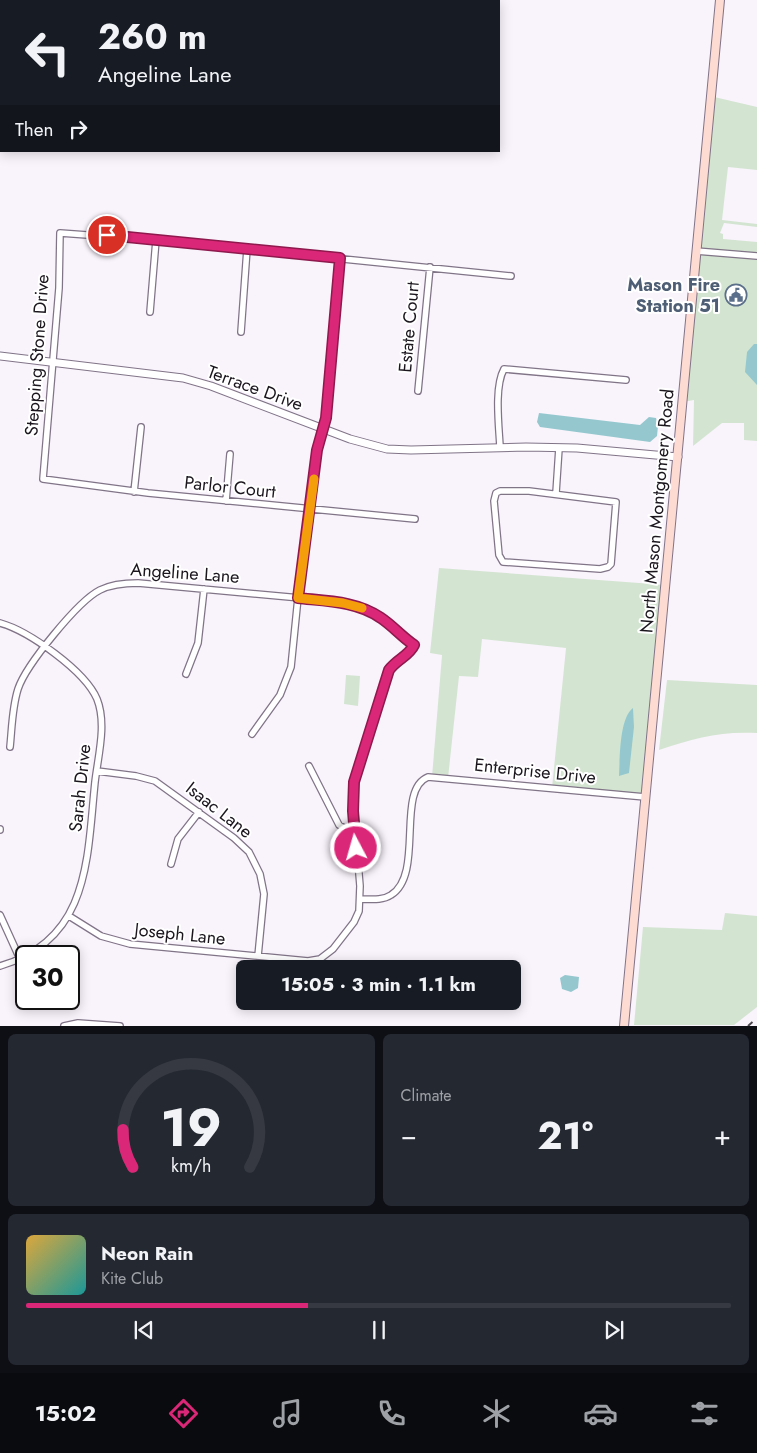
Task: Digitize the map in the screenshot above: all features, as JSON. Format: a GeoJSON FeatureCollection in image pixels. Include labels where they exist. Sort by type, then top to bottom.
{"type":"FeatureCollection","features":[{"type":"Feature","properties":{"kind":"main road","name":"North Mason Montgomery Road"},"geometry":{"type":"LineString","coordinates":[[624,1026],[720,0]]}},
{"type":"Feature","properties":{"kind":"street","name":"Stepping Stone Drive"},"geometry":{"type":"LineString","coordinates":[[43,479],[51,362],[59,288],[60,233],[156,240]]}},
{"type":"Feature","properties":{"kind":"street"},"geometry":{"type":"LineString","coordinates":[[150,312],[156,240],[511,276]]}},
{"type":"Feature","properties":{"kind":"street"},"geometry":{"type":"LineString","coordinates":[[241,332],[247,249]]}},
{"type":"Feature","properties":{"kind":"street"},"geometry":{"type":"LineString","coordinates":[[696,250],[757,256]]}},
{"type":"Feature","properties":{"kind":"street"},"geometry":{"type":"LineString","coordinates":[[252,734],[280,695],[288,680],[311,510],[317,450],[327,405],[340,258]]}},
{"type":"Feature","properties":{"kind":"street","name":"Estate Court"},"geometry":{"type":"LineString","coordinates":[[418,391],[430,267]]}},
{"type":"Feature","properties":{"kind":"street","name":"Terrace Drive"},"geometry":{"type":"LineString","coordinates":[[0,356],[183,378],[211,386],[350,439],[388,449],[559,448],[678,457]]}},
{"type":"Feature","properties":{"kind":"street"},"geometry":{"type":"LineString","coordinates":[[500,447],[500,382],[504,369],[626,380]]}},
{"type":"Feature","properties":{"kind":"street"},"geometry":{"type":"LineString","coordinates":[[134,492],[141,426]]}},
{"type":"Feature","properties":{"kind":"street"},"geometry":{"type":"LineString","coordinates":[[556,493],[559,448]]}},
{"type":"Feature","properties":{"kind":"street"},"geometry":{"type":"LineString","coordinates":[[226,501],[230,454]]}},
{"type":"Feature","properties":{"kind":"street","name":"Parlor Court"},"geometry":{"type":"LineString","coordinates":[[43,479],[134,492],[311,510],[416,518]]}},
{"type":"Feature","properties":{"kind":"street"},"geometry":{"type":"LineString","coordinates":[[529,490],[556,493],[616,502],[612,560],[608,567],[600,569],[533,563],[512,564],[500,559],[494,501],[496,493],[529,490]]}},
{"type":"Feature","properties":{"kind":"street","name":"Angeline Lane"},"geometry":{"type":"LineString","coordinates":[[10,747],[18,689],[30,667],[84,602],[109,586],[138,582],[343,603],[367,610],[382,618],[414,645]]}},
{"type":"Feature","properties":{"kind":"street"},"geometry":{"type":"LineString","coordinates":[[186,674],[198,643],[204,589]]}},
{"type":"Feature","properties":{"kind":"street","name":"Sarah Drive"},"geometry":{"type":"LineString","coordinates":[[0,623],[19,629],[46,647],[82,678],[96,698],[101,722],[84,881],[69,916],[48,941],[42,945]]}},
{"type":"Feature","properties":{"kind":"street","name":"Joseph Lane"},"geometry":{"type":"LineString","coordinates":[[69,916],[101,936],[121,942],[295,960],[313,961],[327,955],[354,922],[359,911],[360,898],[352,794],[354,782],[384,682],[396,660],[410,652],[414,645]]}},
{"type":"Feature","properties":{"kind":"street"},"geometry":{"type":"LineString","coordinates":[[309,766],[339,825],[344,828],[354,829]]}},
{"type":"Feature","properties":{"kind":"street","name":"Isaac Lane"},"geometry":{"type":"LineString","coordinates":[[96,771],[148,778],[170,790],[243,846],[260,874],[264,907],[258,956]]}},
{"type":"Feature","properties":{"kind":"street","name":"Enterprise Drive"},"geometry":{"type":"LineString","coordinates":[[360,898],[382,899],[392,895],[401,884],[406,870],[415,790],[423,779],[436,777],[645,797]]}},
{"type":"Feature","properties":{"kind":"street"},"geometry":{"type":"LineString","coordinates":[[171,864],[178,839],[199,812]]}},
{"type":"Feature","properties":{"kind":"street"},"geometry":{"type":"LineString","coordinates":[[0,915],[15,948]]}},
{"type":"Feature","properties":{"kind":"street","name":"Sarah Drive"},"geometry":{"type":"LineString","coordinates":[[0,966],[15,961]]}},
{"type":"Feature","properties":{"kind":"street"},"geometry":{"type":"LineString","coordinates":[[64,1026],[78,1022],[120,1026]]}},
{"type":"Feature","properties":{"kind":"green space"},"geometry":{"type":"Polygon","coordinates":[[[710,96],[757,107],[757,170],[728,167],[722,220],[757,224],[757,227],[724,223],[720,233],[723,234],[723,239],[757,242],[757,441],[744,440],[744,423],[722,423],[693,446],[694,400],[682,402],[710,96]]]}},
{"type":"Feature","properties":{"kind":"green space"},"geometry":{"type":"Polygon","coordinates":[[[439,568],[666,585],[645,797],[552,788],[566,648],[482,639],[478,677],[459,676],[448,778],[432,777],[442,655],[430,653],[439,568]]]}},
{"type":"Feature","properties":{"kind":"green space"},"geometry":{"type":"Polygon","coordinates":[[[346,675],[360,676],[358,706],[344,704],[346,675]]]}},
{"type":"Feature","properties":{"kind":"green space"},"geometry":{"type":"Polygon","coordinates":[[[667,680],[757,685],[757,733],[731,733],[707,736],[659,750],[667,680]]]}},
{"type":"Feature","properties":{"kind":"green space"},"geometry":{"type":"Polygon","coordinates":[[[725,913],[757,916],[757,1007],[734,1025],[634,1025],[643,927],[722,930],[725,913]]]}},
{"type":"Feature","properties":{"kind":"water"},"geometry":{"type":"Polygon","coordinates":[[[754,344],[757,344],[757,385],[745,372],[747,352],[754,344]]]}},
{"type":"Feature","properties":{"kind":"water"},"geometry":{"type":"Polygon","coordinates":[[[539,413],[640,425],[649,417],[656,418],[658,426],[657,436],[650,442],[540,427],[537,422],[539,413]]]}},
{"type":"Feature","properties":{"kind":"water"},"geometry":{"type":"Polygon","coordinates":[[[633,708],[634,727],[629,773],[619,776],[623,730],[628,713],[633,708]]]}},
{"type":"Feature","properties":{"kind":"water"},"geometry":{"type":"Polygon","coordinates":[[[565,975],[579,977],[578,988],[571,992],[562,989],[560,978],[565,975]]]}},
{"type":"Feature","properties":{"kind":"railway"},"geometry":{"type":"LineString","coordinates":[[748,1026],[757,1018]]}},
{"type":"Feature","properties":{"kind":"slow traffic"},"geometry":{"type":"LineString","coordinates":[[314,479],[298,598],[343,603],[362,608]]}},
{"type":"Feature","properties":{"kind":"place","name":"Mason Fire Station 51"},"geometry":{"type":"Point","coordinates":[736,295]}},
{"type":"Feature","properties":{"kind":"route"},"geometry":{"type":"LineString","coordinates":[[107,235],[340,258],[326,418],[317,450],[309,525],[303,550],[298,598],[343,603],[367,610],[382,618],[414,645],[410,652],[396,660],[389,670],[357,770],[352,794],[356,848]]}}]}
